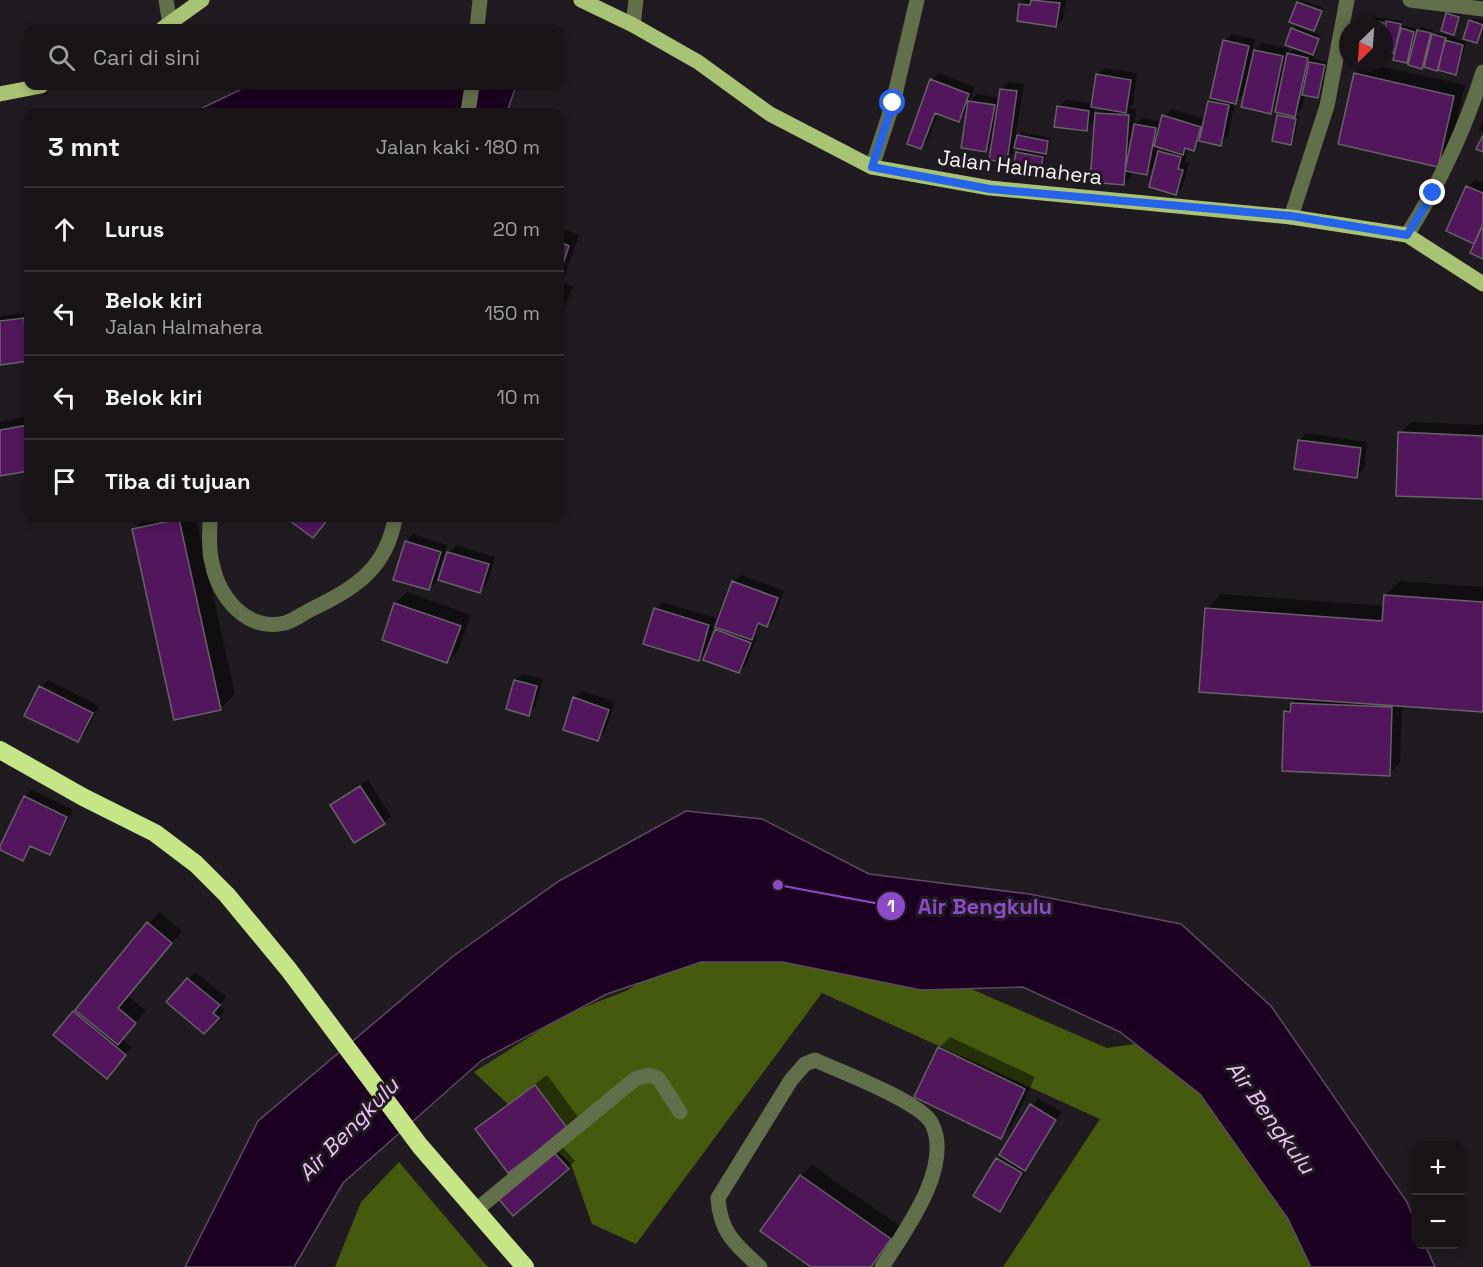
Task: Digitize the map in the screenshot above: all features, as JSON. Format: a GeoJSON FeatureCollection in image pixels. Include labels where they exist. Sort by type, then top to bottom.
{"type":"FeatureCollection","features":[{"type":"Feature","properties":{"kind":"highway"},"geometry":{"type":"LineString","coordinates":[[0,750],[83,798],[155,833],[196,864],[227,894],[289,970],[420,1146],[525,1267]]}},
{"type":"Feature","properties":{"kind":"main road"},"geometry":{"type":"LineString","coordinates":[[170,24],[202,0]]}},
{"type":"Feature","properties":{"kind":"main road","name":"Jalan Halmahera"},"geometry":{"type":"LineString","coordinates":[[581,0],[633,25],[698,62],[770,114],[872,167],[990,189],[1291,216],[1407,235],[1483,284]]}},
{"type":"Feature","properties":{"kind":"main road"},"geometry":{"type":"LineString","coordinates":[[0,94],[24,89]]}},
{"type":"Feature","properties":{"kind":"street"},"geometry":{"type":"LineString","coordinates":[[166,0],[167,24]]}},
{"type":"Feature","properties":{"kind":"street"},"geometry":{"type":"LineString","coordinates":[[478,24],[480,0]]}},
{"type":"Feature","properties":{"kind":"street"},"geometry":{"type":"LineString","coordinates":[[633,25],[636,0]]}},
{"type":"Feature","properties":{"kind":"street"},"geometry":{"type":"LineString","coordinates":[[872,167],[893,103],[917,0]]}},
{"type":"Feature","properties":{"kind":"street"},"geometry":{"type":"LineString","coordinates":[[1291,216],[1327,106],[1347,0]]}},
{"type":"Feature","properties":{"kind":"street"},"geometry":{"type":"LineString","coordinates":[[1410,0],[1483,9]]}},
{"type":"Feature","properties":{"kind":"street"},"geometry":{"type":"LineString","coordinates":[[1407,235],[1438,184],[1474,102],[1483,72]]}},
{"type":"Feature","properties":{"kind":"street"},"geometry":{"type":"LineString","coordinates":[[469,108],[471,90]]}},
{"type":"Feature","properties":{"kind":"street"},"geometry":{"type":"LineString","coordinates":[[210,522],[211,563],[222,594],[231,606],[246,617],[260,622],[285,623],[332,600],[364,578],[382,558],[394,522]]}},
{"type":"Feature","properties":{"kind":"street"},"geometry":{"type":"LineString","coordinates":[[760,1267],[731,1242],[718,1213],[718,1198],[791,1080],[805,1064],[815,1060],[883,1090],[918,1110],[932,1123],[938,1155],[922,1203],[882,1267]]}},
{"type":"Feature","properties":{"kind":"street"},"geometry":{"type":"LineString","coordinates":[[476,1210],[635,1079],[649,1075],[658,1078],[680,1113]]}},
{"type":"Feature","properties":{"kind":"green space"},"geometry":{"type":"Polygon","coordinates":[[[706,938],[955,982],[1107,1048],[1188,1036],[1331,1267],[1003,1267],[1100,1119],[822,993],[636,1244],[592,1224],[571,1164],[474,1072],[564,1015],[628,990],[706,938]]]}},
{"type":"Feature","properties":{"kind":"green space"},"geometry":{"type":"Polygon","coordinates":[[[399,1162],[488,1267],[335,1267],[361,1202],[399,1162]]]}},
{"type":"Feature","properties":{"kind":"water"},"geometry":{"type":"Polygon","coordinates":[[[240,90],[515,90],[508,108],[202,108],[240,90]]]}},
{"type":"Feature","properties":{"kind":"water"},"geometry":{"type":"Polygon","coordinates":[[[686,811],[762,819],[869,874],[1029,894],[1181,924],[1271,1006],[1407,1202],[1411,1212],[1411,1249],[1427,1249],[1435,1267],[1311,1267],[1288,1219],[1200,1094],[1120,1032],[1023,987],[921,990],[783,962],[701,962],[607,994],[482,1060],[343,1183],[294,1267],[185,1267],[258,1121],[452,957],[559,881],[686,811]]]}},
{"type":"Feature","properties":{"kind":"building"},"geometry":{"type":"Polygon","coordinates":[[[1031,0],[1060,3],[1056,27],[1017,21],[1019,4],[1030,5],[1031,0]]]}},
{"type":"Feature","properties":{"kind":"building"},"geometry":{"type":"Polygon","coordinates":[[[1297,2],[1322,11],[1314,31],[1289,22],[1297,2]]]}},
{"type":"Feature","properties":{"kind":"building"},"geometry":{"type":"Polygon","coordinates":[[[1446,13],[1459,17],[1454,35],[1441,31],[1446,13]]]}},
{"type":"Feature","properties":{"kind":"building"},"geometry":{"type":"Polygon","coordinates":[[[1469,20],[1483,25],[1477,43],[1463,39],[1469,20]]]}},
{"type":"Feature","properties":{"kind":"building"},"geometry":{"type":"Polygon","coordinates":[[[1393,22],[1401,24],[1393,53],[1393,22]]]}},
{"type":"Feature","properties":{"kind":"building"},"geometry":{"type":"Polygon","coordinates":[[[1291,28],[1319,39],[1313,55],[1285,45],[1291,28]]]}},
{"type":"Feature","properties":{"kind":"building"},"geometry":{"type":"Polygon","coordinates":[[[1401,28],[1414,32],[1407,63],[1393,60],[1401,28]]]}},
{"type":"Feature","properties":{"kind":"building"},"geometry":{"type":"Polygon","coordinates":[[[1417,30],[1431,33],[1422,69],[1408,65],[1417,30]]]}},
{"type":"Feature","properties":{"kind":"building"},"geometry":{"type":"Polygon","coordinates":[[[1432,34],[1446,38],[1437,71],[1424,67],[1432,34]]]}},
{"type":"Feature","properties":{"kind":"building"},"geometry":{"type":"Polygon","coordinates":[[[1223,40],[1249,46],[1236,104],[1210,98],[1223,40]]]}},
{"type":"Feature","properties":{"kind":"building"},"geometry":{"type":"Polygon","coordinates":[[[1445,40],[1463,45],[1456,75],[1438,70],[1445,40]]]}},
{"type":"Feature","properties":{"kind":"building"},"geometry":{"type":"Polygon","coordinates":[[[1254,50],[1283,56],[1271,114],[1241,107],[1254,50]]]}},
{"type":"Feature","properties":{"kind":"building"},"geometry":{"type":"Polygon","coordinates":[[[1287,53],[1308,58],[1295,117],[1275,112],[1287,53]]]}},
{"type":"Feature","properties":{"kind":"building"},"geometry":{"type":"Polygon","coordinates":[[[1309,62],[1325,65],[1318,98],[1302,95],[1309,62]]]}},
{"type":"Feature","properties":{"kind":"building"},"geometry":{"type":"Polygon","coordinates":[[[1354,73],[1454,96],[1438,167],[1338,144],[1354,73]]]}},
{"type":"Feature","properties":{"kind":"building"},"geometry":{"type":"Polygon","coordinates":[[[1096,74],[1131,80],[1126,113],[1091,107],[1096,74]]]}},
{"type":"Feature","properties":{"kind":"building"},"geometry":{"type":"Polygon","coordinates":[[[930,79],[969,94],[959,122],[935,113],[921,149],[907,144],[930,79]]]}},
{"type":"Feature","properties":{"kind":"building"},"geometry":{"type":"Polygon","coordinates":[[[1000,89],[1017,91],[1007,162],[989,160],[1000,89]]]}},
{"type":"Feature","properties":{"kind":"building"},"geometry":{"type":"Polygon","coordinates":[[[968,101],[995,105],[986,152],[961,148],[968,101]]]}},
{"type":"Feature","properties":{"kind":"building"},"geometry":{"type":"Polygon","coordinates":[[[1208,101],[1229,105],[1221,146],[1199,141],[1208,101]]]}},
{"type":"Feature","properties":{"kind":"building"},"geometry":{"type":"Polygon","coordinates":[[[1057,106],[1089,111],[1087,131],[1054,127],[1057,106]]]}},
{"type":"Feature","properties":{"kind":"building"},"geometry":{"type":"Polygon","coordinates":[[[1095,113],[1129,115],[1124,185],[1090,182],[1095,113]]]}},
{"type":"Feature","properties":{"kind":"building"},"geometry":{"type":"Polygon","coordinates":[[[1162,115],[1201,127],[1194,151],[1185,148],[1183,155],[1154,146],[1162,115]]]}},
{"type":"Feature","properties":{"kind":"building"},"geometry":{"type":"Polygon","coordinates":[[[1277,115],[1296,119],[1291,145],[1272,141],[1277,115]]]}},
{"type":"Feature","properties":{"kind":"building"},"geometry":{"type":"Polygon","coordinates":[[[1134,124],[1156,128],[1147,175],[1125,171],[1134,124]]]}},
{"type":"Feature","properties":{"kind":"building"},"geometry":{"type":"Polygon","coordinates":[[[1017,135],[1048,141],[1046,154],[1014,148],[1017,135]]]}},
{"type":"Feature","properties":{"kind":"building"},"geometry":{"type":"Polygon","coordinates":[[[1483,135],[1483,152],[1476,149],[1483,135]]]}},
{"type":"Feature","properties":{"kind":"building"},"geometry":{"type":"Polygon","coordinates":[[[1158,151],[1181,157],[1178,169],[1183,170],[1176,195],[1149,187],[1158,151]]]}},
{"type":"Feature","properties":{"kind":"building"},"geometry":{"type":"Polygon","coordinates":[[[1016,152],[1043,157],[1040,174],[1013,169],[1016,152]]]}},
{"type":"Feature","properties":{"kind":"building"},"geometry":{"type":"Polygon","coordinates":[[[1466,186],[1483,193],[1483,223],[1474,244],[1446,231],[1466,186]]]}},
{"type":"Feature","properties":{"kind":"building"},"geometry":{"type":"Polygon","coordinates":[[[1483,228],[1483,259],[1470,253],[1483,228]]]}},
{"type":"Feature","properties":{"kind":"building"},"geometry":{"type":"Polygon","coordinates":[[[564,244],[569,246],[564,261],[564,244]]]}},
{"type":"Feature","properties":{"kind":"building"},"geometry":{"type":"Polygon","coordinates":[[[24,318],[24,362],[0,365],[0,321],[24,318]]]}},
{"type":"Feature","properties":{"kind":"building"},"geometry":{"type":"Polygon","coordinates":[[[24,426],[24,472],[0,476],[0,430],[24,426]]]}},
{"type":"Feature","properties":{"kind":"building"},"geometry":{"type":"Polygon","coordinates":[[[1398,432],[1483,436],[1483,499],[1396,496],[1398,432]]]}},
{"type":"Feature","properties":{"kind":"building"},"geometry":{"type":"Polygon","coordinates":[[[1298,440],[1361,448],[1357,478],[1294,469],[1298,440]]]}},
{"type":"Feature","properties":{"kind":"building"},"geometry":{"type":"Polygon","coordinates":[[[165,522],[180,522],[221,710],[174,720],[132,529],[165,522]]]}},
{"type":"Feature","properties":{"kind":"building"},"geometry":{"type":"Polygon","coordinates":[[[291,522],[326,522],[313,538],[291,522]]]}},
{"type":"Feature","properties":{"kind":"building"},"geometry":{"type":"Polygon","coordinates":[[[405,541],[441,552],[429,590],[393,580],[405,541]]]}},
{"type":"Feature","properties":{"kind":"building"},"geometry":{"type":"Polygon","coordinates":[[[447,552],[489,564],[480,593],[438,580],[447,552]]]}},
{"type":"Feature","properties":{"kind":"building"},"geometry":{"type":"Polygon","coordinates":[[[732,581],[778,598],[767,627],[758,623],[752,640],[715,627],[732,581]]]}},
{"type":"Feature","properties":{"kind":"building"},"geometry":{"type":"Polygon","coordinates":[[[1384,595],[1483,602],[1483,712],[1199,692],[1205,608],[1382,621],[1384,595]]]}},
{"type":"Feature","properties":{"kind":"building"},"geometry":{"type":"Polygon","coordinates":[[[394,603],[461,626],[447,663],[382,640],[394,603]]]}},
{"type":"Feature","properties":{"kind":"building"},"geometry":{"type":"Polygon","coordinates":[[[654,608],[709,625],[699,661],[643,644],[654,608]]]}},
{"type":"Feature","properties":{"kind":"building"},"geometry":{"type":"Polygon","coordinates":[[[715,629],[751,643],[739,673],[703,660],[715,629]]]}},
{"type":"Feature","properties":{"kind":"building"},"geometry":{"type":"Polygon","coordinates":[[[514,680],[537,686],[529,716],[506,709],[514,680]]]}},
{"type":"Feature","properties":{"kind":"building"},"geometry":{"type":"Polygon","coordinates":[[[39,686],[93,713],[78,742],[24,716],[39,686]]]}},
{"type":"Feature","properties":{"kind":"building"},"geometry":{"type":"Polygon","coordinates":[[[573,697],[609,710],[598,741],[563,730],[573,697]]]}},
{"type":"Feature","properties":{"kind":"building"},"geometry":{"type":"Polygon","coordinates":[[[1291,703],[1392,707],[1390,776],[1282,771],[1284,711],[1290,712],[1291,703]]]}},
{"type":"Feature","properties":{"kind":"building"},"geometry":{"type":"Polygon","coordinates":[[[360,786],[385,824],[354,843],[330,805],[360,786]]]}},
{"type":"Feature","properties":{"kind":"building"},"geometry":{"type":"Polygon","coordinates":[[[24,796],[67,817],[50,855],[30,846],[23,861],[0,850],[0,846],[24,796]]]}},
{"type":"Feature","properties":{"kind":"building"},"geometry":{"type":"Polygon","coordinates":[[[147,922],[172,943],[118,1008],[136,1023],[118,1045],[75,1010],[147,922]]]}},
{"type":"Feature","properties":{"kind":"building"},"geometry":{"type":"Polygon","coordinates":[[[187,978],[220,1005],[213,1013],[219,1018],[204,1034],[166,1002],[187,978]]]}},
{"type":"Feature","properties":{"kind":"building"},"geometry":{"type":"Polygon","coordinates":[[[73,1011],[126,1055],[107,1079],[53,1035],[73,1011]]]}},
{"type":"Feature","properties":{"kind":"building"},"geometry":{"type":"Polygon","coordinates":[[[938,1047],[1025,1089],[1001,1139],[914,1097],[938,1047]]]}},
{"type":"Feature","properties":{"kind":"building"},"geometry":{"type":"Polygon","coordinates":[[[535,1085],[568,1129],[508,1173],[475,1129],[535,1085]]]}},
{"type":"Feature","properties":{"kind":"building"},"geometry":{"type":"Polygon","coordinates":[[[1030,1104],[1056,1120],[1025,1171],[999,1155],[1030,1104]]]}},
{"type":"Feature","properties":{"kind":"building"},"geometry":{"type":"Polygon","coordinates":[[[552,1150],[569,1169],[513,1216],[497,1197],[552,1150]]]}},
{"type":"Feature","properties":{"kind":"building"},"geometry":{"type":"Polygon","coordinates":[[[996,1158],[1022,1173],[1000,1212],[973,1196],[996,1158]]]}},
{"type":"Feature","properties":{"kind":"building"},"geometry":{"type":"Polygon","coordinates":[[[800,1175],[891,1239],[871,1267],[811,1267],[760,1231],[800,1175]]]}},
{"type":"Feature","properties":{"kind":"place","name":"Air Bengkulu"},"geometry":{"type":"Point","coordinates":[778,885]}},
{"type":"Feature","properties":{"kind":"route"},"geometry":{"type":"LineString","coordinates":[[893,103],[872,167],[990,189],[1291,216],[1407,235],[1433,193]]}}]}
